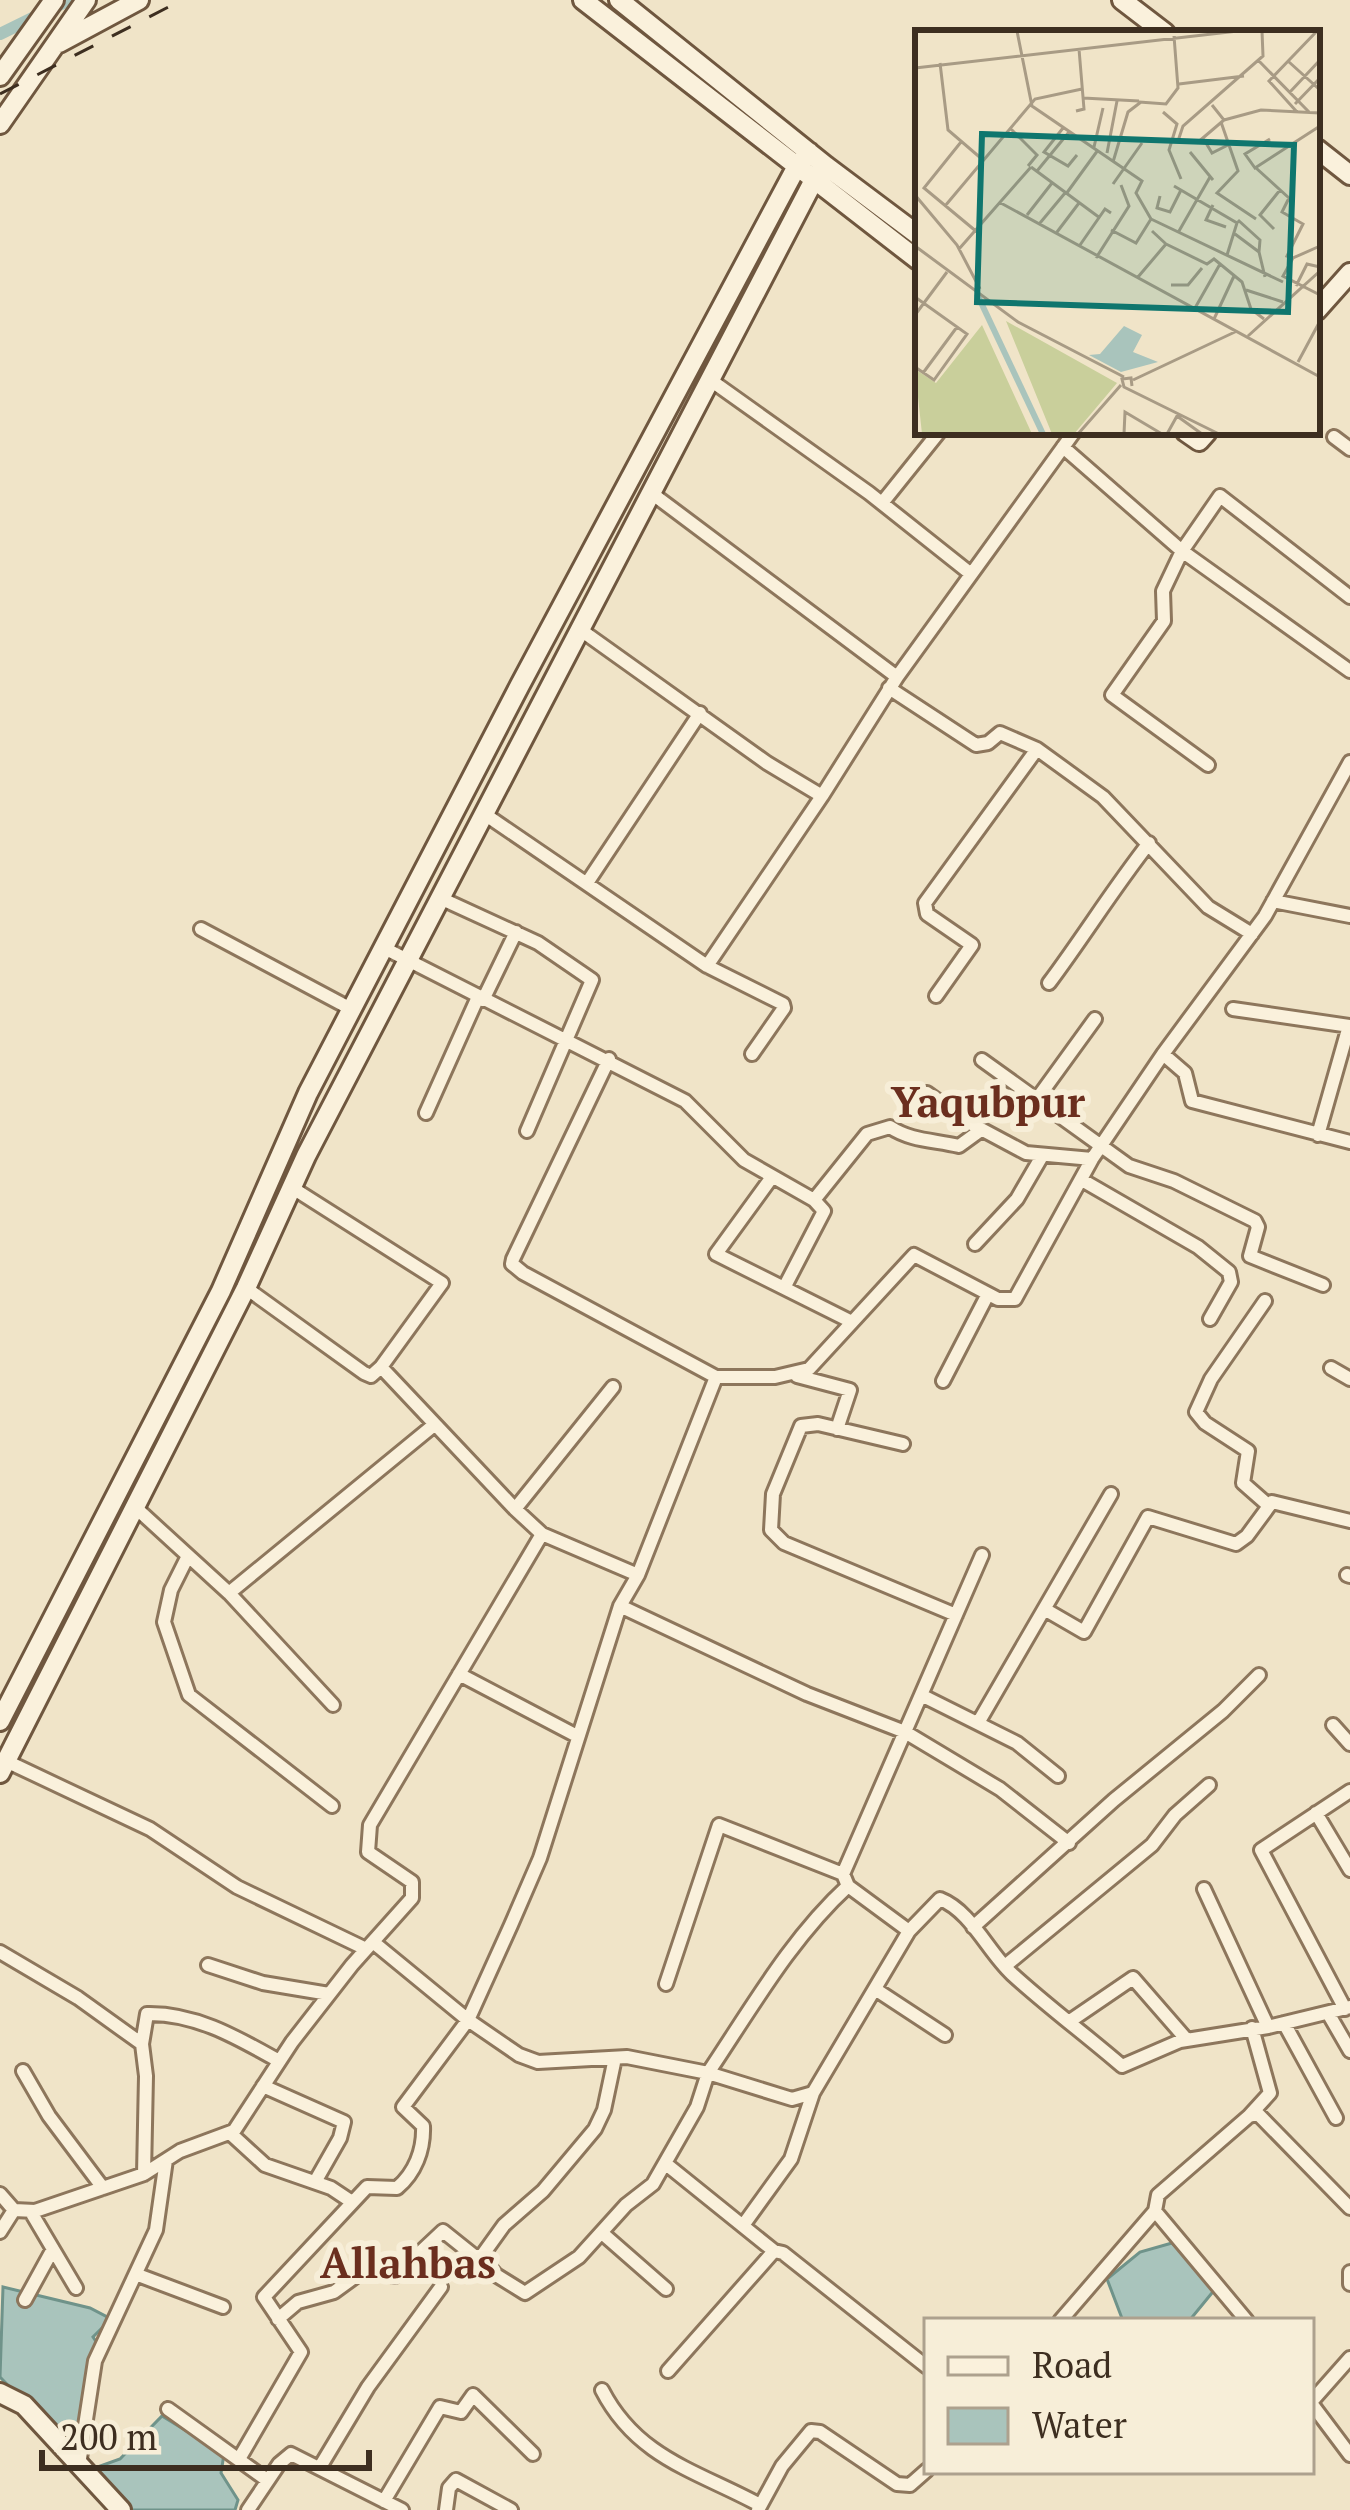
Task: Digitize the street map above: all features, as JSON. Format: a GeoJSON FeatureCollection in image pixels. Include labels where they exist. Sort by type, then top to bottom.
{"type":"FeatureCollection","features":[{"type":"Feature","properties":{"kind":"street"},"geometry":{"type":"LineString","coordinates":[[4,71],[55,0]]}},
{"type":"Feature","properties":{"kind":"street"},"geometry":{"type":"LineString","coordinates":[[0,124],[86,0]]}},
{"type":"Feature","properties":{"kind":"street"},"geometry":{"type":"LineString","coordinates":[[57,41],[139,0]]}},
{"type":"Feature","properties":{"kind":"street"},"geometry":{"type":"LineString","coordinates":[[584,0],[796,168],[820,173],[915,233]]}},
{"type":"Feature","properties":{"kind":"street"},"geometry":{"type":"LineString","coordinates":[[619,0],[809,152],[820,173],[915,257]]}},
{"type":"Feature","properties":{"kind":"street"},"geometry":{"type":"LineString","coordinates":[[1122,0],[1146,7]]}},
{"type":"Feature","properties":{"kind":"street"},"geometry":{"type":"LineString","coordinates":[[1320,151],[1350,175]]}},
{"type":"Feature","properties":{"kind":"street"},"geometry":{"type":"LineString","coordinates":[[809,152],[796,168],[520,685],[308,1094],[236,1294],[136,1508],[3,1767],[150,1829],[237,1887],[369,1945],[519,2055],[538,2062],[615,2059],[708,2073],[792,2098],[813,2093]]}},
{"type":"Feature","properties":{"kind":"street"},"geometry":{"type":"LineString","coordinates":[[0,1721],[236,1294],[578,628],[820,173]]}},
{"type":"Feature","properties":{"kind":"street"},"geometry":{"type":"LineString","coordinates":[[1320,307],[1350,274]]}},
{"type":"Feature","properties":{"kind":"street"},"geometry":{"type":"LineString","coordinates":[[710,379],[882,503],[971,574]]}},
{"type":"Feature","properties":{"kind":"street"},"geometry":{"type":"LineString","coordinates":[[882,503],[937,435]]}},
{"type":"Feature","properties":{"kind":"street"},"geometry":{"type":"LineString","coordinates":[[707,966],[823,796],[893,682],[1072,435]]}},
{"type":"Feature","properties":{"kind":"street"},"geometry":{"type":"LineString","coordinates":[[1334,436],[1350,449]]}},
{"type":"Feature","properties":{"kind":"street"},"geometry":{"type":"LineString","coordinates":[[1063,447],[1182,551],[1350,670]]}},
{"type":"Feature","properties":{"kind":"street"},"geometry":{"type":"LineString","coordinates":[[650,492],[976,745],[1000,733],[1012,735],[1118,809],[1208,907],[1252,934]]}},
{"type":"Feature","properties":{"kind":"street"},"geometry":{"type":"LineString","coordinates":[[1208,766],[1112,695],[1164,621],[1161,597],[1182,551],[1220,496],[1350,597]]}},
{"type":"Feature","properties":{"kind":"street"},"geometry":{"type":"LineString","coordinates":[[578,628],[767,763],[823,796]]}},
{"type":"Feature","properties":{"kind":"street"},"geometry":{"type":"LineString","coordinates":[[587,883],[700,713]]}},
{"type":"Feature","properties":{"kind":"street"},"geometry":{"type":"LineString","coordinates":[[936,996],[972,945],[927,914],[925,903],[1036,749]]}},
{"type":"Feature","properties":{"kind":"street"},"geometry":{"type":"LineString","coordinates":[[790,1375],[809,1369],[914,1255],[988,1294],[1007,1302],[1015,1299],[1096,1154],[1274,901],[1350,762]]}},
{"type":"Feature","properties":{"kind":"street"},"geometry":{"type":"LineString","coordinates":[[483,813],[707,966],[784,1005],[752,1054]]}},
{"type":"Feature","properties":{"kind":"street"},"geometry":{"type":"LineString","coordinates":[[1049,983],[1149,844]]}},
{"type":"Feature","properties":{"kind":"street"},"geometry":{"type":"LineString","coordinates":[[440,898],[516,932],[592,980],[527,1131]]}},
{"type":"Feature","properties":{"kind":"street"},"geometry":{"type":"LineString","coordinates":[[1274,901],[1350,916]]}},
{"type":"Feature","properties":{"kind":"street"},"geometry":{"type":"LineString","coordinates":[[201,929],[353,1010]]}},
{"type":"Feature","properties":{"kind":"street"},"geometry":{"type":"LineString","coordinates":[[427,1112],[516,932]]}},
{"type":"Feature","properties":{"kind":"street"},"geometry":{"type":"LineString","coordinates":[[386,949],[685,1101],[744,1160],[814,1200],[824,1211],[784,1288]]}},
{"type":"Feature","properties":{"kind":"street"},"geometry":{"type":"LineString","coordinates":[[1233,1009],[1350,1026],[1318,1135]]}},
{"type":"Feature","properties":{"kind":"street"},"geometry":{"type":"LineString","coordinates":[[1037,1099],[1095,1019]]}},
{"type":"Feature","properties":{"kind":"street"},"geometry":{"type":"LineString","coordinates":[[1162,1054],[1185,1073],[1192,1101],[1350,1142]]}},
{"type":"Feature","properties":{"kind":"street"},"geometry":{"type":"LineString","coordinates":[[609,1059],[512,1264],[716,1376],[790,1375],[850,1390],[837,1429]]}},
{"type":"Feature","properties":{"kind":"street"},"geometry":{"type":"LineString","coordinates":[[982,1060],[1037,1099],[1096,1154]]}},
{"type":"Feature","properties":{"kind":"street"},"geometry":{"type":"LineString","coordinates":[[927,1093],[981,1130],[1026,1153],[1096,1154],[1174,1181],[1255,1221],[1258,1227],[1249,1255],[1323,1285]]}},
{"type":"Feature","properties":{"kind":"street"},"geometry":{"type":"LineString","coordinates":[[814,1200],[867,1135],[890,1127],[908,1139],[925,1137],[959,1146],[981,1130]]}},
{"type":"Feature","properties":{"kind":"street"},"geometry":{"type":"LineString","coordinates":[[975,1244],[1017,1199],[1042,1156]]}},
{"type":"Feature","properties":{"kind":"street"},"geometry":{"type":"LineString","coordinates":[[772,1177],[716,1254],[852,1322]]}},
{"type":"Feature","properties":{"kind":"street"},"geometry":{"type":"LineString","coordinates":[[1082,1180],[1198,1246],[1229,1271],[1231,1282],[1210,1319]]}},
{"type":"Feature","properties":{"kind":"street"},"geometry":{"type":"LineString","coordinates":[[236,1294],[373,1376],[442,1282],[291,1187]]}},
{"type":"Feature","properties":{"kind":"street"},"geometry":{"type":"LineString","coordinates":[[943,1381],[988,1294]]}},
{"type":"Feature","properties":{"kind":"street"},"geometry":{"type":"LineString","coordinates":[[1264,1300],[1211,1379],[1196,1412],[1204,1424],[1248,1451],[1243,1483],[1268,1505],[1287,1503],[1350,1521]]}},
{"type":"Feature","properties":{"kind":"street"},"geometry":{"type":"LineString","coordinates":[[381,1367],[542,1534],[638,1575]]}},
{"type":"Feature","properties":{"kind":"street"},"geometry":{"type":"LineString","coordinates":[[1331,1368],[1350,1379]]}},
{"type":"Feature","properties":{"kind":"street"},"geometry":{"type":"LineString","coordinates":[[239,2459],[300,2356],[299,2345],[263,2300],[266,2293],[367,2186],[397,2188],[410,2176],[421,2151],[423,2126],[403,2107],[468,2020],[540,1858],[620,1606],[638,1575],[716,1376]]}},
{"type":"Feature","properties":{"kind":"street"},"geometry":{"type":"LineString","coordinates":[[515,1509],[613,1387]]}},
{"type":"Feature","properties":{"kind":"street"},"geometry":{"type":"LineString","coordinates":[[903,1444],[807,1423],[802,1426],[773,1494],[772,1530],[784,1543],[956,1615]]}},
{"type":"Feature","properties":{"kind":"street"},"geometry":{"type":"LineString","coordinates":[[229,1592],[434,1424]]}},
{"type":"Feature","properties":{"kind":"street"},"geometry":{"type":"LineString","coordinates":[[978,1723],[1112,1494]]}},
{"type":"Feature","properties":{"kind":"street"},"geometry":{"type":"LineString","coordinates":[[1046,1610],[1084,1632],[1148,1516],[1236,1544],[1268,1505]]}},
{"type":"Feature","properties":{"kind":"street"},"geometry":{"type":"LineString","coordinates":[[136,1508],[229,1592],[333,1705]]}},
{"type":"Feature","properties":{"kind":"street"},"geometry":{"type":"LineString","coordinates":[[0,2194],[14,2210],[31,2212],[144,2174],[180,2151],[230,2133],[329,1994],[412,1898],[409,1879],[368,1852],[370,1825],[542,1534]]}},
{"type":"Feature","properties":{"kind":"street"},"geometry":{"type":"LineString","coordinates":[[278,2319],[298,2302],[334,2293],[360,2273],[371,2270],[395,2276],[443,2231],[525,2293],[574,2262],[626,2205],[646,2192],[697,2107],[708,2073],[786,1957],[846,1880],[982,1555]]}},
{"type":"Feature","properties":{"kind":"street"},"geometry":{"type":"LineString","coordinates":[[188,1556],[171,1590],[164,1622],[189,1695],[332,1806]]}},
{"type":"Feature","properties":{"kind":"street"},"geometry":{"type":"LineString","coordinates":[[620,1606],[807,1694],[905,1732],[1000,1789],[1070,1843]]}},
{"type":"Feature","properties":{"kind":"street"},"geometry":{"type":"LineString","coordinates":[[459,1674],[577,1736]]}},
{"type":"Feature","properties":{"kind":"street"},"geometry":{"type":"LineString","coordinates":[[973,1927],[1259,1675]]}},
{"type":"Feature","properties":{"kind":"street"},"geometry":{"type":"LineString","coordinates":[[921,1695],[1017,1743],[1058,1776]]}},
{"type":"Feature","properties":{"kind":"street"},"geometry":{"type":"LineString","coordinates":[[1334,1724],[1350,1744]]}},
{"type":"Feature","properties":{"kind":"street"},"geometry":{"type":"LineString","coordinates":[[1005,1966],[1152,1845],[1175,1815],[1209,1785]]}},
{"type":"Feature","properties":{"kind":"street"},"geometry":{"type":"LineString","coordinates":[[744,2224],[791,2159],[813,2093],[909,1931],[940,1899],[947,1900],[1005,1966],[1122,2066],[1186,2040],[1348,2008],[1261,1850],[1350,1791]]}},
{"type":"Feature","properties":{"kind":"street"},"geometry":{"type":"LineString","coordinates":[[1316,1813],[1350,1870]]}},
{"type":"Feature","properties":{"kind":"street"},"geometry":{"type":"LineString","coordinates":[[666,1984],[719,1825],[846,1880],[909,1931]]}},
{"type":"Feature","properties":{"kind":"street"},"geometry":{"type":"LineString","coordinates":[[1204,1889],[1268,2026]]}},
{"type":"Feature","properties":{"kind":"street"},"geometry":{"type":"LineString","coordinates":[[0,1952],[142,2044]]}},
{"type":"Feature","properties":{"kind":"street"},"geometry":{"type":"LineString","coordinates":[[208,1965],[263,1983],[329,1994]]}},
{"type":"Feature","properties":{"kind":"street"},"geometry":{"type":"LineString","coordinates":[[1070,2021],[1133,1978],[1186,2040]]}},
{"type":"Feature","properties":{"kind":"street"},"geometry":{"type":"LineString","coordinates":[[875,1989],[945,2035]]}},
{"type":"Feature","properties":{"kind":"street"},"geometry":{"type":"LineString","coordinates":[[1328,2012],[1350,2050]]}},
{"type":"Feature","properties":{"kind":"street"},"geometry":{"type":"LineString","coordinates":[[144,2174],[142,2044],[147,2014],[228,2032],[279,2062]]}},
{"type":"Feature","properties":{"kind":"street"},"geometry":{"type":"LineString","coordinates":[[1284,2023],[1336,2118]]}},
{"type":"Feature","properties":{"kind":"street"},"geometry":{"type":"LineString","coordinates":[[1063,2318],[1155,2211],[1158,2195],[1270,2093],[1252,2028]]}},
{"type":"Feature","properties":{"kind":"street"},"geometry":{"type":"LineString","coordinates":[[481,2257],[504,2225],[543,2192],[595,2129],[615,2059]]}},
{"type":"Feature","properties":{"kind":"street"},"geometry":{"type":"LineString","coordinates":[[23,2072],[103,2188]]}},
{"type":"Feature","properties":{"kind":"street"},"geometry":{"type":"LineString","coordinates":[[263,2086],[344,2122],[315,2182]]}},
{"type":"Feature","properties":{"kind":"street"},"geometry":{"type":"LineString","coordinates":[[1249,2116],[1264,2118],[1350,2208]]}},
{"type":"Feature","properties":{"kind":"street"},"geometry":{"type":"LineString","coordinates":[[230,2133],[266,2165],[315,2182],[352,2202]]}},
{"type":"Feature","properties":{"kind":"street"},"geometry":{"type":"LineString","coordinates":[[79,2465],[95,2361],[138,2275],[159,2220],[166,2160]]}},
{"type":"Feature","properties":{"kind":"street"},"geometry":{"type":"LineString","coordinates":[[666,2164],[924,2365]]}},
{"type":"Feature","properties":{"kind":"street"},"geometry":{"type":"LineString","coordinates":[[0,2232],[14,2210]]}},
{"type":"Feature","properties":{"kind":"street"},"geometry":{"type":"LineString","coordinates":[[1155,2211],[1244,2318]]}},
{"type":"Feature","properties":{"kind":"street"},"geometry":{"type":"LineString","coordinates":[[31,2212],[76,2288]]}},
{"type":"Feature","properties":{"kind":"street"},"geometry":{"type":"LineString","coordinates":[[602,2233],[666,2289]]}},
{"type":"Feature","properties":{"kind":"street"},"geometry":{"type":"LineString","coordinates":[[25,2300],[53,2249]]}},
{"type":"Feature","properties":{"kind":"street"},"geometry":{"type":"LineString","coordinates":[[668,2371],[773,2251]]}},
{"type":"Feature","properties":{"kind":"street"},"geometry":{"type":"LineString","coordinates":[[1350,2272],[1350,2284]]}},
{"type":"Feature","properties":{"kind":"street"},"geometry":{"type":"LineString","coordinates":[[138,2275],[223,2307]]}},
{"type":"Feature","properties":{"kind":"street"},"geometry":{"type":"LineString","coordinates":[[320,2467],[368,2387],[441,2287]]}},
{"type":"Feature","properties":{"kind":"street"},"geometry":{"type":"LineString","coordinates":[[1314,2399],[1350,2358]]}},
{"type":"Feature","properties":{"kind":"street"},"geometry":{"type":"LineString","coordinates":[[602,2390],[625,2428],[645,2446],[759,2508],[782,2466],[811,2431],[820,2432],[897,2484],[910,2485],[924,2473]]}},
{"type":"Feature","properties":{"kind":"street"},"geometry":{"type":"LineString","coordinates":[[0,2392],[19,2401],[121,2510]]}},
{"type":"Feature","properties":{"kind":"street"},"geometry":{"type":"LineString","coordinates":[[385,2501],[440,2407],[461,2412],[472,2395],[533,2454]]}},
{"type":"Feature","properties":{"kind":"street"},"geometry":{"type":"LineString","coordinates":[[1314,2406],[1350,2455]]}},
{"type":"Feature","properties":{"kind":"street"},"geometry":{"type":"LineString","coordinates":[[168,2409],[267,2480]]}},
{"type":"Feature","properties":{"kind":"street"},"geometry":{"type":"LineString","coordinates":[[248,2510],[291,2454],[402,2510]]}},
{"type":"Feature","properties":{"kind":"street"},"geometry":{"type":"LineString","coordinates":[[446,2510],[448,2488],[456,2480],[511,2510]]}},
{"type":"Feature","properties":{"kind":"water"},"geometry":{"type":"Polygon","coordinates":[[[1172,2243],[1216,2288],[1191,2318],[1122,2318],[1107,2279],[1140,2252],[1172,2243]]]}},
{"type":"Feature","properties":{"kind":"water"},"geometry":{"type":"Polygon","coordinates":[[[3,2287],[90,2308],[111,2319],[93,2337],[101,2349],[76,2443],[64,2443],[0,2377],[3,2287]]]}},
{"type":"Feature","properties":{"kind":"water"},"geometry":{"type":"Polygon","coordinates":[[[162,2416],[224,2454],[221,2473],[238,2500],[235,2510],[127,2510],[92,2469],[120,2459],[162,2416]]]}},
{"type":"Feature","properties":{"kind":"waterway"},"geometry":{"type":"LineString","coordinates":[[0,34],[69,0]]}},
{"type":"Feature","properties":{"kind":"railway"},"geometry":{"type":"LineString","coordinates":[[0,94],[182,0]]}},
{"type":"Feature","properties":{"kind":"district","name":"Yaqubpur"},"geometry":{"type":"Point","coordinates":[988,1102]}},
{"type":"Feature","properties":{"kind":"district","name":"Allahbas"},"geometry":{"type":"Point","coordinates":[408,2263]}}]}
